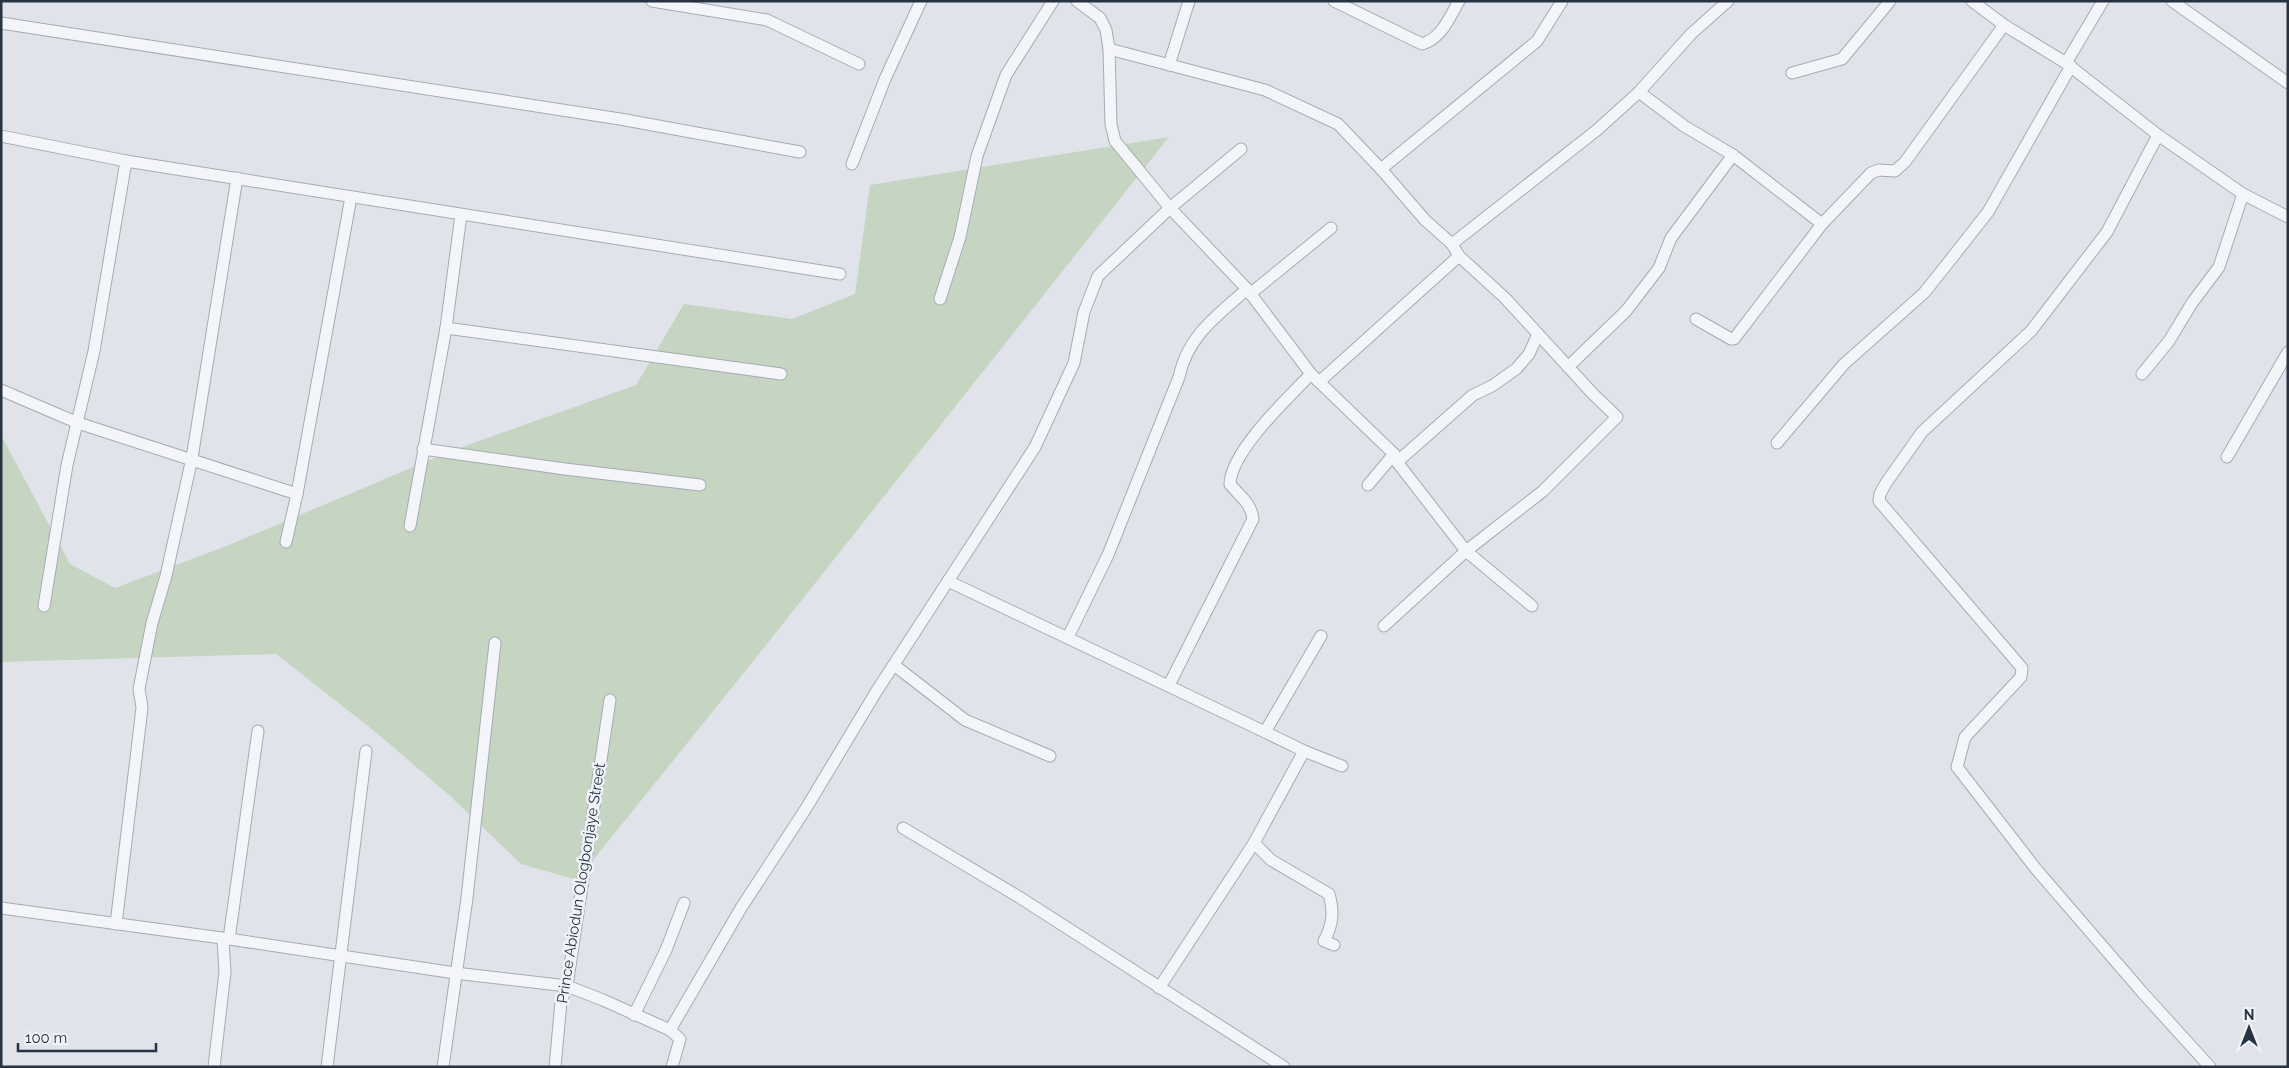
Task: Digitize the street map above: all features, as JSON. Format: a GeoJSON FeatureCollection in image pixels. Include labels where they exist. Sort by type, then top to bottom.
{"type":"FeatureCollection","features":[{"type":"Feature","properties":{"kind":"street"},"geometry":{"type":"LineString","coordinates":[[652,1],[766,20],[860,64]]}},
{"type":"Feature","properties":{"kind":"street"},"geometry":{"type":"LineString","coordinates":[[852,164],[885,79],[921,1]]}},
{"type":"Feature","properties":{"kind":"street"},"geometry":{"type":"LineString","coordinates":[[940,299],[960,237],[977,156],[1006,75],[1053,1]]}},
{"type":"Feature","properties":{"kind":"street"},"geometry":{"type":"LineString","coordinates":[[1077,1],[1104,24],[1109,48],[1112,134],[1115,140],[1170,208],[1248,291],[1315,378],[1396,458],[1466,551],[1532,606]]}},
{"type":"Feature","properties":{"kind":"street"},"geometry":{"type":"LineString","coordinates":[[1169,65],[1189,1]]}},
{"type":"Feature","properties":{"kind":"street"},"geometry":{"type":"LineString","coordinates":[[1334,1],[1422,44],[1433,41],[1444,29],[1458,1]]}},
{"type":"Feature","properties":{"kind":"street"},"geometry":{"type":"LineString","coordinates":[[1381,169],[1538,41],[1562,1]]}},
{"type":"Feature","properties":{"kind":"street"},"geometry":{"type":"LineString","coordinates":[[1452,244],[1598,130],[1640,92],[1692,34],[1728,1]]}},
{"type":"Feature","properties":{"kind":"street"},"geometry":{"type":"LineString","coordinates":[[1792,73],[1842,59],[1890,1]]}},
{"type":"Feature","properties":{"kind":"street"},"geometry":{"type":"LineString","coordinates":[[1972,1],[2004,25],[2068,64],[2158,135],[2243,194],[2288,217]]}},
{"type":"Feature","properties":{"kind":"street"},"geometry":{"type":"LineString","coordinates":[[1777,443],[1844,364],[1924,294],[1988,212],[2103,1]]}},
{"type":"Feature","properties":{"kind":"street"},"geometry":{"type":"LineString","coordinates":[[2172,1],[2288,83]]}},
{"type":"Feature","properties":{"kind":"street"},"geometry":{"type":"LineString","coordinates":[[1,23],[620,119],[800,152]]}},
{"type":"Feature","properties":{"kind":"street"},"geometry":{"type":"LineString","coordinates":[[1696,319],[1734,339],[1822,224],[1871,173],[1879,170],[1895,171],[1905,162],[2004,25]]}},
{"type":"Feature","properties":{"kind":"street"},"geometry":{"type":"LineString","coordinates":[[1109,48],[1265,90],[1338,124],[1381,169],[1425,220],[1452,244],[1459,256],[1505,298],[1568,368],[1617,417],[1542,491],[1466,551],[1384,626]]}},
{"type":"Feature","properties":{"kind":"street"},"geometry":{"type":"LineString","coordinates":[[1640,92],[1684,126],[1733,155],[1822,224]]}},
{"type":"Feature","properties":{"kind":"street"},"geometry":{"type":"LineString","coordinates":[[2158,135],[2107,232],[2031,330],[1922,432],[1886,483],[1880,494],[1879,501],[2022,668],[2021,677],[1965,737],[1957,767],[2036,869],[2142,992],[2210,1067]]}},
{"type":"Feature","properties":{"kind":"street"},"geometry":{"type":"LineString","coordinates":[[1,136],[126,161],[840,274]]}},
{"type":"Feature","properties":{"kind":"street"},"geometry":{"type":"LineString","coordinates":[[670,1030],[741,908],[805,810],[894,665],[1035,447],[1074,364],[1084,312],[1098,276],[1170,208],[1241,149]]}},
{"type":"Feature","properties":{"kind":"street"},"geometry":{"type":"LineString","coordinates":[[1568,368],[1626,311],[1659,268],[1671,238],[1733,155]]}},
{"type":"Feature","properties":{"kind":"street"},"geometry":{"type":"LineString","coordinates":[[44,606],[67,465],[94,351],[126,161]]}},
{"type":"Feature","properties":{"kind":"street"},"geometry":{"type":"LineString","coordinates":[[116,924],[141,716],[139,689],[152,623],[166,576],[192,458],[237,178]]}},
{"type":"Feature","properties":{"kind":"street"},"geometry":{"type":"LineString","coordinates":[[2142,374],[2169,341],[2192,303],[2219,267],[2243,194]]}},
{"type":"Feature","properties":{"kind":"street"},"geometry":{"type":"LineString","coordinates":[[286,542],[297,494],[351,197]]}},
{"type":"Feature","properties":{"kind":"street"},"geometry":{"type":"LineString","coordinates":[[410,526],[446,328],[461,215]]}},
{"type":"Feature","properties":{"kind":"street"},"geometry":{"type":"LineString","coordinates":[[1068,637],[1108,555],[1179,377],[1183,359],[1196,335],[1248,291],[1331,228]]}},
{"type":"Feature","properties":{"kind":"street"},"geometry":{"type":"LineString","coordinates":[[1169,685],[1253,518],[1248,502],[1230,484],[1230,474],[1259,428],[1459,256]]}},
{"type":"Feature","properties":{"kind":"street"},"geometry":{"type":"LineString","coordinates":[[446,328],[781,374]]}},
{"type":"Feature","properties":{"kind":"street"},"geometry":{"type":"LineString","coordinates":[[1368,485],[1396,458],[1473,395],[1492,386],[1516,369],[1529,354],[1538,334]]}},
{"type":"Feature","properties":{"kind":"street"},"geometry":{"type":"LineString","coordinates":[[2227,457],[2288,352]]}},
{"type":"Feature","properties":{"kind":"street"},"geometry":{"type":"LineString","coordinates":[[1,390],[78,422],[297,494]]}},
{"type":"Feature","properties":{"kind":"street"},"geometry":{"type":"LineString","coordinates":[[423,449],[565,469],[700,485]]}},
{"type":"Feature","properties":{"kind":"street"},"geometry":{"type":"LineString","coordinates":[[948,581],[1304,751],[1342,766]]}},
{"type":"Feature","properties":{"kind":"street"},"geometry":{"type":"LineString","coordinates":[[1265,732],[1321,636]]}},
{"type":"Feature","properties":{"kind":"street"},"geometry":{"type":"LineString","coordinates":[[443,1067],[467,898],[495,643]]}},
{"type":"Feature","properties":{"kind":"street"},"geometry":{"type":"LineString","coordinates":[[894,665],[965,720],[1050,756]]}},
{"type":"Feature","properties":{"kind":"street","name":"Prince Abiodun Ologbonjaye Street"},"geometry":{"type":"LineString","coordinates":[[555,1067],[561,1002],[567,986],[610,700]]}},
{"type":"Feature","properties":{"kind":"street"},"geometry":{"type":"LineString","coordinates":[[214,1067],[225,972],[226,939],[258,731]]}},
{"type":"Feature","properties":{"kind":"street"},"geometry":{"type":"LineString","coordinates":[[327,1067],[366,751]]}},
{"type":"Feature","properties":{"kind":"street"},"geometry":{"type":"LineString","coordinates":[[1159,988],[1254,843],[1304,751]]}},
{"type":"Feature","properties":{"kind":"street"},"geometry":{"type":"LineString","coordinates":[[903,828],[1019,897],[1271,1063],[1284,1067]]}},
{"type":"Feature","properties":{"kind":"street"},"geometry":{"type":"LineString","coordinates":[[1254,843],[1271,860],[1329,894],[1332,918],[1324,941],[1334,945]]}},
{"type":"Feature","properties":{"kind":"street"},"geometry":{"type":"LineString","coordinates":[[634,1015],[666,950],[684,902]]}},
{"type":"Feature","properties":{"kind":"street"},"geometry":{"type":"LineString","coordinates":[[1,908],[226,939],[455,974],[567,986],[670,1030],[680,1039],[672,1067]]}},
{"type":"Feature","properties":{"kind":"green space"},"geometry":{"type":"Polygon","coordinates":[[[1169,137],[577,880],[521,864],[450,796],[378,734],[276,654],[1,662],[1,435],[70,564],[115,588],[229,545],[451,451],[636,385],[684,304],[792,319],[855,294],[870,185],[1169,137]]]}}]}
